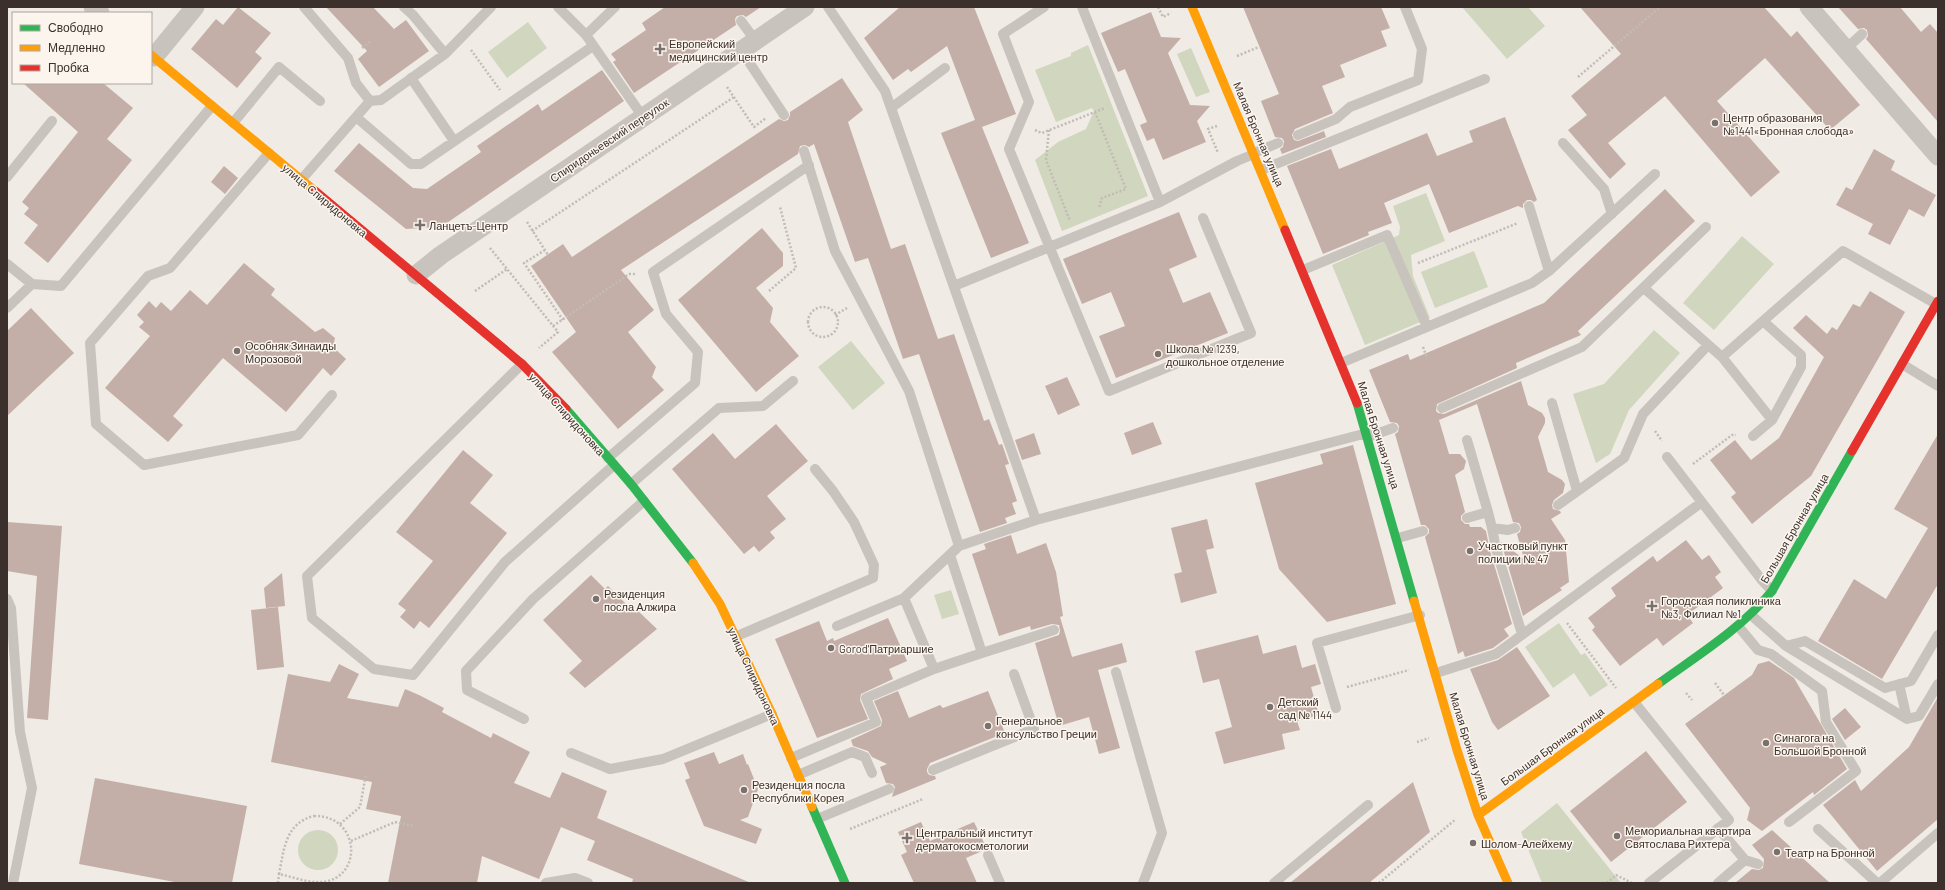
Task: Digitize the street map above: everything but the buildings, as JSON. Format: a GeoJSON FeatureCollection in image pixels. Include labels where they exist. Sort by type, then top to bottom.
{"type":"FeatureCollection","features":[{"type":"Feature","properties":{"kind":"street"},"geometry":{"type":"LineString","coordinates":[[152,56],[195,7]]}},
{"type":"Feature","properties":{"kind":"street","name":"Спиридоньевский переулок"},"geometry":{"type":"LineString","coordinates":[[416,275],[441,255],[805,7]]}},
{"type":"Feature","properties":{"kind":"street","name":"Малая Бронная улица"},"geometry":{"type":"LineString","coordinates":[[1192,7],[1341,362],[1368,435],[1457,750],[1478,815],[1508,883]]}},
{"type":"Feature","properties":{"kind":"street"},"geometry":{"type":"LineString","coordinates":[[1809,7],[1938,156]]}},
{"type":"Feature","properties":{"kind":"street","name":"улица Спиридоновка"},"geometry":{"type":"LineString","coordinates":[[152,56],[522,364],[559,402],[631,484],[705,579],[720,604],[737,636],[772,714],[845,883]]}},
{"type":"Feature","properties":{"kind":"street","name":"Большая Бронная улица"},"geometry":{"type":"LineString","coordinates":[[1478,815],[1738,626],[1759,608],[1772,591],[1937,303]]}},
{"type":"Feature","properties":{"kind":"lane"},"geometry":{"type":"LineString","coordinates":[[304,7],[348,58],[356,83],[370,101]]}},
{"type":"Feature","properties":{"kind":"lane"},"geometry":{"type":"LineString","coordinates":[[404,7],[414,15],[445,54]]}},
{"type":"Feature","properties":{"kind":"lane"},"geometry":{"type":"LineString","coordinates":[[301,180],[370,101],[381,100],[445,54],[492,7]]}},
{"type":"Feature","properties":{"kind":"lane"},"geometry":{"type":"LineString","coordinates":[[558,7],[586,35],[643,117]]}},
{"type":"Feature","properties":{"kind":"lane"},"geometry":{"type":"LineString","coordinates":[[586,35],[615,7]]}},
{"type":"Feature","properties":{"kind":"lane"},"geometry":{"type":"LineString","coordinates":[[828,7],[885,92],[1036,520]]}},
{"type":"Feature","properties":{"kind":"lane"},"geometry":{"type":"LineString","coordinates":[[1044,7],[1003,34],[1029,102],[1009,149],[1109,391],[1251,333],[1203,218]]}},
{"type":"Feature","properties":{"kind":"lane"},"geometry":{"type":"LineString","coordinates":[[1082,7],[1160,202]]}},
{"type":"Feature","properties":{"kind":"lane"},"geometry":{"type":"LineString","coordinates":[[1298,135],[1336,120],[1350,107],[1418,80],[1422,49],[1405,7]]}},
{"type":"Feature","properties":{"kind":"lane"},"geometry":{"type":"LineString","coordinates":[[741,21],[748,45],[782,112]]}},
{"type":"Feature","properties":{"kind":"lane"},"geometry":{"type":"LineString","coordinates":[[1846,49],[1862,34]]}},
{"type":"Feature","properties":{"kind":"lane"},"geometry":{"type":"LineString","coordinates":[[356,117],[411,164],[421,164],[593,46]]}},
{"type":"Feature","properties":{"kind":"lane"},"geometry":{"type":"LineString","coordinates":[[233,123],[279,67],[320,101]]}},
{"type":"Feature","properties":{"kind":"lane"},"geometry":{"type":"LineString","coordinates":[[891,108],[945,68]]}},
{"type":"Feature","properties":{"kind":"lane"},"geometry":{"type":"LineString","coordinates":[[411,78],[454,141]]}},
{"type":"Feature","properties":{"kind":"lane"},"geometry":{"type":"LineString","coordinates":[[1261,170],[1485,79]]}},
{"type":"Feature","properties":{"kind":"lane"},"geometry":{"type":"LineString","coordinates":[[7,264],[32,284],[61,286],[212,106]]}},
{"type":"Feature","properties":{"kind":"lane"},"geometry":{"type":"LineString","coordinates":[[7,177],[52,121]]}},
{"type":"Feature","properties":{"kind":"lane"},"geometry":{"type":"LineString","coordinates":[[954,286],[1160,202],[1224,168],[1278,143]]}},
{"type":"Feature","properties":{"kind":"lane"},"geometry":{"type":"LineString","coordinates":[[1563,143],[1604,189],[1612,214]]}},
{"type":"Feature","properties":{"kind":"lane"},"geometry":{"type":"LineString","coordinates":[[804,151],[835,251],[909,391],[959,546]]}},
{"type":"Feature","properties":{"kind":"lane"},"geometry":{"type":"LineString","coordinates":[[269,153],[170,268],[148,276],[90,343],[96,424],[144,465],[298,435],[332,395]]}},
{"type":"Feature","properties":{"kind":"lane"},"geometry":{"type":"LineString","coordinates":[[522,364],[307,576],[312,618],[374,669],[413,675],[505,562],[695,383],[698,352],[666,314],[653,272],[809,165]]}},
{"type":"Feature","properties":{"kind":"lane"},"geometry":{"type":"LineString","coordinates":[[1341,362],[1532,283],[1549,271],[1655,174]]}},
{"type":"Feature","properties":{"kind":"lane"},"geometry":{"type":"LineString","coordinates":[[1528,206],[1533,217],[1549,271]]}},
{"type":"Feature","properties":{"kind":"lane"},"geometry":{"type":"LineString","coordinates":[[1442,408],[1582,347],[1706,227]]}},
{"type":"Feature","properties":{"kind":"lane"},"geometry":{"type":"LineString","coordinates":[[1302,270],[1387,235],[1427,327]]}},
{"type":"Feature","properties":{"kind":"lane"},"geometry":{"type":"LineString","coordinates":[[1722,358],[1843,251],[1937,303]]}},
{"type":"Feature","properties":{"kind":"lane"},"geometry":{"type":"LineString","coordinates":[[7,308],[32,284]]}},
{"type":"Feature","properties":{"kind":"lane"},"geometry":{"type":"LineString","coordinates":[[1644,288],[1722,358],[1772,420]]}},
{"type":"Feature","properties":{"kind":"lane"},"geometry":{"type":"LineString","coordinates":[[1753,436],[1772,420],[1801,367],[1801,355],[1763,321]]}},
{"type":"Feature","properties":{"kind":"lane"},"geometry":{"type":"LineString","coordinates":[[1558,505],[1624,458],[1643,414],[1708,346]]}},
{"type":"Feature","properties":{"kind":"lane"},"geometry":{"type":"LineString","coordinates":[[1902,364],[1938,386]]}},
{"type":"Feature","properties":{"kind":"lane"},"geometry":{"type":"LineString","coordinates":[[631,484],[719,408],[763,406],[793,381]]}},
{"type":"Feature","properties":{"kind":"lane"},"geometry":{"type":"LineString","coordinates":[[1552,403],[1578,491]]}},
{"type":"Feature","properties":{"kind":"lane"},"geometry":{"type":"LineString","coordinates":[[837,626],[904,598],[959,546],[1036,520],[1393,428]]}},
{"type":"Feature","properties":{"kind":"lane"},"geometry":{"type":"LineString","coordinates":[[1467,440],[1488,512],[1496,549],[1522,634]]}},
{"type":"Feature","properties":{"kind":"lane"},"geometry":{"type":"LineString","coordinates":[[1667,457],[1772,591]]}},
{"type":"Feature","properties":{"kind":"lane"},"geometry":{"type":"LineString","coordinates":[[737,636],[873,578],[874,565],[854,522],[833,491],[815,469]]}},
{"type":"Feature","properties":{"kind":"lane"},"geometry":{"type":"LineString","coordinates":[[524,719],[467,690],[466,671],[533,599],[644,501]]}},
{"type":"Feature","properties":{"kind":"lane"},"geometry":{"type":"LineString","coordinates":[[1436,673],[1496,654],[1702,502]]}},
{"type":"Feature","properties":{"kind":"lane"},"geometry":{"type":"LineString","coordinates":[[1467,518],[1488,512]]}},
{"type":"Feature","properties":{"kind":"lane"},"geometry":{"type":"LineString","coordinates":[[1492,528],[1508,530],[1515,528]]}},
{"type":"Feature","properties":{"kind":"lane"},"geometry":{"type":"LineString","coordinates":[[1398,538],[1423,531]]}},
{"type":"Feature","properties":{"kind":"lane"},"geometry":{"type":"LineString","coordinates":[[950,555],[982,653]]}},
{"type":"Feature","properties":{"kind":"lane"},"geometry":{"type":"LineString","coordinates":[[904,598],[934,669]]}},
{"type":"Feature","properties":{"kind":"lane"},"geometry":{"type":"LineString","coordinates":[[7,599],[11,608],[20,732],[32,788],[13,883]]}},
{"type":"Feature","properties":{"kind":"lane"},"geometry":{"type":"LineString","coordinates":[[1336,708],[1317,643],[1420,615]]}},
{"type":"Feature","properties":{"kind":"lane"},"geometry":{"type":"LineString","coordinates":[[1751,615],[1786,646],[1907,719],[1922,717],[1938,684]]}},
{"type":"Feature","properties":{"kind":"lane"},"geometry":{"type":"LineString","coordinates":[[1738,626],[1758,650],[1771,654],[1822,692],[1826,722],[1856,770],[1789,822]]}},
{"type":"Feature","properties":{"kind":"lane"},"geometry":{"type":"LineString","coordinates":[[791,758],[876,722],[866,698],[934,669],[1054,630]]}},
{"type":"Feature","properties":{"kind":"lane"},"geometry":{"type":"LineString","coordinates":[[1786,646],[1805,641],[1885,688],[1911,681],[1938,635]]}},
{"type":"Feature","properties":{"kind":"lane"},"geometry":{"type":"LineString","coordinates":[[1116,672],[1162,833],[1143,883]]}},
{"type":"Feature","properties":{"kind":"lane"},"geometry":{"type":"LineString","coordinates":[[933,770],[1034,729],[1014,674]]}},
{"type":"Feature","properties":{"kind":"lane"},"geometry":{"type":"LineString","coordinates":[[1899,684],[1907,719]]}},
{"type":"Feature","properties":{"kind":"lane"},"geometry":{"type":"LineString","coordinates":[[1634,702],[1729,820],[1649,883]]}},
{"type":"Feature","properties":{"kind":"lane"},"geometry":{"type":"LineString","coordinates":[[571,753],[610,769],[663,759],[772,714]]}},
{"type":"Feature","properties":{"kind":"lane"},"geometry":{"type":"LineString","coordinates":[[798,775],[852,752],[865,758],[872,774]]}},
{"type":"Feature","properties":{"kind":"lane"},"geometry":{"type":"LineString","coordinates":[[817,819],[889,789]]}},
{"type":"Feature","properties":{"kind":"lane"},"geometry":{"type":"LineString","coordinates":[[1274,883],[1368,805]]}},
{"type":"Feature","properties":{"kind":"lane"},"geometry":{"type":"LineString","coordinates":[[1718,828],[1746,860],[1758,864]]}},
{"type":"Feature","properties":{"kind":"lane"},"geometry":{"type":"LineString","coordinates":[[1818,829],[1879,883],[1938,833]]}},
{"type":"Feature","properties":{"kind":"lane"},"geometry":{"type":"LineString","coordinates":[[988,855],[1000,883]]}},
{"type":"Feature","properties":{"kind":"lane"},"geometry":{"type":"LineString","coordinates":[[1718,883],[1746,860]]}},
{"type":"Feature","properties":{"kind":"lane"},"geometry":{"type":"LineString","coordinates":[[546,883],[575,878],[588,883]]}},
{"type":"Feature","properties":{"kind":"path"},"geometry":{"type":"LineString","coordinates":[[1158,7],[1163,17],[1174,12]]}},
{"type":"Feature","properties":{"kind":"path"},"geometry":{"type":"LineString","coordinates":[[1578,77],[1660,7]]}},
{"type":"Feature","properties":{"kind":"path"},"geometry":{"type":"LineString","coordinates":[[462,37],[509,104]]}},
{"type":"Feature","properties":{"kind":"path"},"geometry":{"type":"LineString","coordinates":[[1235,57],[1259,47]]}},
{"type":"Feature","properties":{"kind":"path"},"geometry":{"type":"LineString","coordinates":[[724,83],[754,127],[782,112]]}},
{"type":"Feature","properties":{"kind":"path"},"geometry":{"type":"LineString","coordinates":[[532,231],[734,97]]}},
{"type":"Feature","properties":{"kind":"path"},"geometry":{"type":"LineString","coordinates":[[1020,124],[1042,133],[1120,102]]}},
{"type":"Feature","properties":{"kind":"path"},"geometry":{"type":"LineString","coordinates":[[1095,112],[1126,189],[1102,198],[1097,212]]}},
{"type":"Feature","properties":{"kind":"path"},"geometry":{"type":"LineString","coordinates":[[1220,124],[1208,129],[1224,168]]}},
{"type":"Feature","properties":{"kind":"path"},"geometry":{"type":"LineString","coordinates":[[1049,130],[1046,160],[1071,223],[1078,220]]}},
{"type":"Feature","properties":{"kind":"path"},"geometry":{"type":"LineString","coordinates":[[769,291],[796,268],[775,189]]}},
{"type":"Feature","properties":{"kind":"path"},"geometry":{"type":"LineString","coordinates":[[1402,269],[1533,217]]}},
{"type":"Feature","properties":{"kind":"path"},"geometry":{"type":"LineString","coordinates":[[525,220],[548,255]]}},
{"type":"Feature","properties":{"kind":"path"},"geometry":{"type":"LineString","coordinates":[[489,246],[558,332],[538,349]]}},
{"type":"Feature","properties":{"kind":"path"},"geometry":{"type":"LineString","coordinates":[[545,250],[524,263],[563,320]]}},
{"type":"Feature","properties":{"kind":"path"},"geometry":{"type":"LineString","coordinates":[[475,291],[507,269]]}},
{"type":"Feature","properties":{"kind":"path"},"geometry":{"type":"LineString","coordinates":[[553,326],[629,274],[653,272]]}},
{"type":"Feature","properties":{"kind":"path"},"geometry":{"type":"LineString","coordinates":[[822,307],[828,308],[834,312],[837,318],[837,325],[830,335],[824,337],[817,336],[808,326],[810,314],[816,309],[822,307]]}},
{"type":"Feature","properties":{"kind":"path"},"geometry":{"type":"LineString","coordinates":[[1643,414],[1665,445],[1667,457]]}},
{"type":"Feature","properties":{"kind":"path"},"geometry":{"type":"LineString","coordinates":[[1680,474],[1732,435],[1753,436]]}},
{"type":"Feature","properties":{"kind":"path"},"geometry":{"type":"LineString","coordinates":[[1556,609],[1620,693]]}},
{"type":"Feature","properties":{"kind":"path"},"geometry":{"type":"LineString","coordinates":[[1331,691],[1413,669]]}},
{"type":"Feature","properties":{"kind":"path"},"geometry":{"type":"LineString","coordinates":[[1715,683],[1724,695]]}},
{"type":"Feature","properties":{"kind":"path"},"geometry":{"type":"LineString","coordinates":[[1684,689],[1692,700]]}},
{"type":"Feature","properties":{"kind":"path"},"geometry":{"type":"LineString","coordinates":[[340,824],[360,807],[366,774]]}},
{"type":"Feature","properties":{"kind":"path"},"geometry":{"type":"LineString","coordinates":[[850,829],[923,799]]}},
{"type":"Feature","properties":{"kind":"path"},"geometry":{"type":"LineString","coordinates":[[278,883],[279,874],[288,836],[296,825],[307,818],[314,816],[328,817],[340,824],[345,829],[351,841],[349,861],[341,873],[336,877],[323,882],[309,882],[279,874]]}},
{"type":"Feature","properties":{"kind":"path"},"geometry":{"type":"LineString","coordinates":[[1380,883],[1456,819]]}},
{"type":"Feature","properties":{"kind":"path"},"geometry":{"type":"LineString","coordinates":[[351,841],[395,822],[413,826]]}},
{"type":"Feature","properties":{"kind":"path"},"geometry":{"type":"LineString","coordinates":[[1607,883],[1616,875],[1633,883]]}},
{"type":"Feature","properties":{"kind":"green space"},"geometry":{"type":"Polygon","coordinates":[[[1462,7],[1528,7],[1545,26],[1507,59],[1462,7]]]}},
{"type":"Feature","properties":{"kind":"green space"},"geometry":{"type":"Polygon","coordinates":[[[528,22],[547,48],[507,78],[488,52],[528,22]]]}},
{"type":"Feature","properties":{"kind":"green space"},"geometry":{"type":"Polygon","coordinates":[[[1088,45],[1148,196],[1062,231],[1035,160],[1058,142],[1086,129],[1094,111],[1092,108],[1056,122],[1035,70],[1071,56],[1071,53],[1088,45]]]}},
{"type":"Feature","properties":{"kind":"green space"},"geometry":{"type":"Polygon","coordinates":[[[1191,48],[1210,92],[1196,97],[1177,54],[1191,48]]]}},
{"type":"Feature","properties":{"kind":"green space"},"geometry":{"type":"Polygon","coordinates":[[[1426,193],[1445,241],[1411,255],[1413,276],[1430,318],[1365,345],[1332,265],[1399,235],[1400,227],[1393,206],[1426,193]]]}},
{"type":"Feature","properties":{"kind":"green space"},"geometry":{"type":"Polygon","coordinates":[[[1742,236],[1774,264],[1714,330],[1683,303],[1742,236]]]}},
{"type":"Feature","properties":{"kind":"green space"},"geometry":{"type":"Polygon","coordinates":[[[1474,251],[1488,287],[1435,308],[1421,272],[1474,251]]]}},
{"type":"Feature","properties":{"kind":"green space"},"geometry":{"type":"Polygon","coordinates":[[[1654,330],[1680,353],[1629,410],[1610,454],[1596,463],[1573,394],[1604,384],[1654,330]]]}},
{"type":"Feature","properties":{"kind":"green space"},"geometry":{"type":"Polygon","coordinates":[[[851,341],[885,383],[853,410],[818,367],[851,341]]]}},
{"type":"Feature","properties":{"kind":"green space"},"geometry":{"type":"Polygon","coordinates":[[[951,590],[959,614],[942,619],[934,595],[951,590]]]}},
{"type":"Feature","properties":{"kind":"green space"},"geometry":{"type":"Polygon","coordinates":[[[1559,623],[1581,655],[1585,653],[1608,685],[1590,697],[1574,673],[1553,688],[1525,647],[1559,623]]]}},
{"type":"Feature","properties":{"kind":"green space"},"geometry":{"type":"Polygon","coordinates":[[[1557,803],[1621,883],[1542,883],[1521,832],[1557,803]]]}},
{"type":"Feature","properties":{"kind":"green space"},"geometry":{"type":"Polygon","coordinates":[[[322,830],[329,833],[335,839],[338,850],[337,858],[329,867],[322,870],[314,870],[307,867],[299,858],[298,846],[301,839],[310,831],[322,830]]]}},
{"type":"Feature","properties":{"kind":"traffic: fast"},"geometry":{"type":"LineString","coordinates":[[1357,403],[1414,601]]}},
{"type":"Feature","properties":{"kind":"traffic: fast"},"geometry":{"type":"LineString","coordinates":[[566,409],[631,484],[693,563]]}},
{"type":"Feature","properties":{"kind":"traffic: fast"},"geometry":{"type":"LineString","coordinates":[[1658,684],[1733,629],[1760,605],[1772,591],[1852,451]]}},
{"type":"Feature","properties":{"kind":"traffic: fast"},"geometry":{"type":"LineString","coordinates":[[812,807],[845,883]]}},
{"type":"Feature","properties":{"kind":"traffic: slow"},"geometry":{"type":"LineString","coordinates":[[1192,7],[1285,230]]}},
{"type":"Feature","properties":{"kind":"traffic: slow"},"geometry":{"type":"LineString","coordinates":[[152,56],[315,191]]}},
{"type":"Feature","properties":{"kind":"traffic: slow"},"geometry":{"type":"LineString","coordinates":[[693,563],[720,604],[772,714],[812,807]]}},
{"type":"Feature","properties":{"kind":"traffic: slow"},"geometry":{"type":"LineString","coordinates":[[1414,601],[1457,750],[1478,815],[1508,883]]}},
{"type":"Feature","properties":{"kind":"traffic: slow"},"geometry":{"type":"LineString","coordinates":[[1478,815],[1658,684]]}},
{"type":"Feature","properties":{"kind":"traffic: jam"},"geometry":{"type":"LineString","coordinates":[[315,191],[522,364],[566,409]]}},
{"type":"Feature","properties":{"kind":"traffic: jam"},"geometry":{"type":"LineString","coordinates":[[1285,230],[1357,403]]}},
{"type":"Feature","properties":{"kind":"traffic: jam"},"geometry":{"type":"LineString","coordinates":[[1852,451],[1938,301]]}},
{"type":"Feature","properties":{"kind":"place","name":"Европейский медицинский центр"},"geometry":{"type":"Point","coordinates":[660,49]}},
{"type":"Feature","properties":{"kind":"place","name":"Центр образования №1441«Бронная слобода»"},"geometry":{"type":"Point","coordinates":[1715,123]}},
{"type":"Feature","properties":{"kind":"place","name":"Ланцетъ-Центр"},"geometry":{"type":"Point","coordinates":[420,225]}},
{"type":"Feature","properties":{"kind":"place","name":"Особняк Зинаиды Морозовой"},"geometry":{"type":"Point","coordinates":[237,351]}},
{"type":"Feature","properties":{"kind":"place","name":"Школа № 1239, дошкольное отделение"},"geometry":{"type":"Point","coordinates":[1158,354]}},
{"type":"Feature","properties":{"kind":"place","name":"Участковый пункт полиции № 47"},"geometry":{"type":"Point","coordinates":[1470,551]}},
{"type":"Feature","properties":{"kind":"place","name":"Резиденция посла Алжира"},"geometry":{"type":"Point","coordinates":[596,599]}},
{"type":"Feature","properties":{"kind":"place","name":"Городская поликлиника №3, Филиал №1"},"geometry":{"type":"Point","coordinates":[1652,606]}},
{"type":"Feature","properties":{"kind":"place","name":"Gorod'Патриаршие"},"geometry":{"type":"Point","coordinates":[831,648]}},
{"type":"Feature","properties":{"kind":"place","name":"Детский сад № 1144"},"geometry":{"type":"Point","coordinates":[1270,707]}},
{"type":"Feature","properties":{"kind":"place","name":"Генеральное консульство Греции"},"geometry":{"type":"Point","coordinates":[988,726]}},
{"type":"Feature","properties":{"kind":"place","name":"Синагога на Большой Бронной"},"geometry":{"type":"Point","coordinates":[1766,743]}},
{"type":"Feature","properties":{"kind":"place","name":"Резиденция посла Республики Корея"},"geometry":{"type":"Point","coordinates":[744,790]}},
{"type":"Feature","properties":{"kind":"place","name":"Мемориальная квартира Святослава Рихтера"},"geometry":{"type":"Point","coordinates":[1617,836]}},
{"type":"Feature","properties":{"kind":"place","name":"Центральный институт дерматокосметологии"},"geometry":{"type":"Point","coordinates":[907,838]}},
{"type":"Feature","properties":{"kind":"place","name":"Шолом-Алейхему"},"geometry":{"type":"Point","coordinates":[1473,843]}},
{"type":"Feature","properties":{"kind":"place","name":"Театр на Бронной"},"geometry":{"type":"Point","coordinates":[1777,852]}}]}
